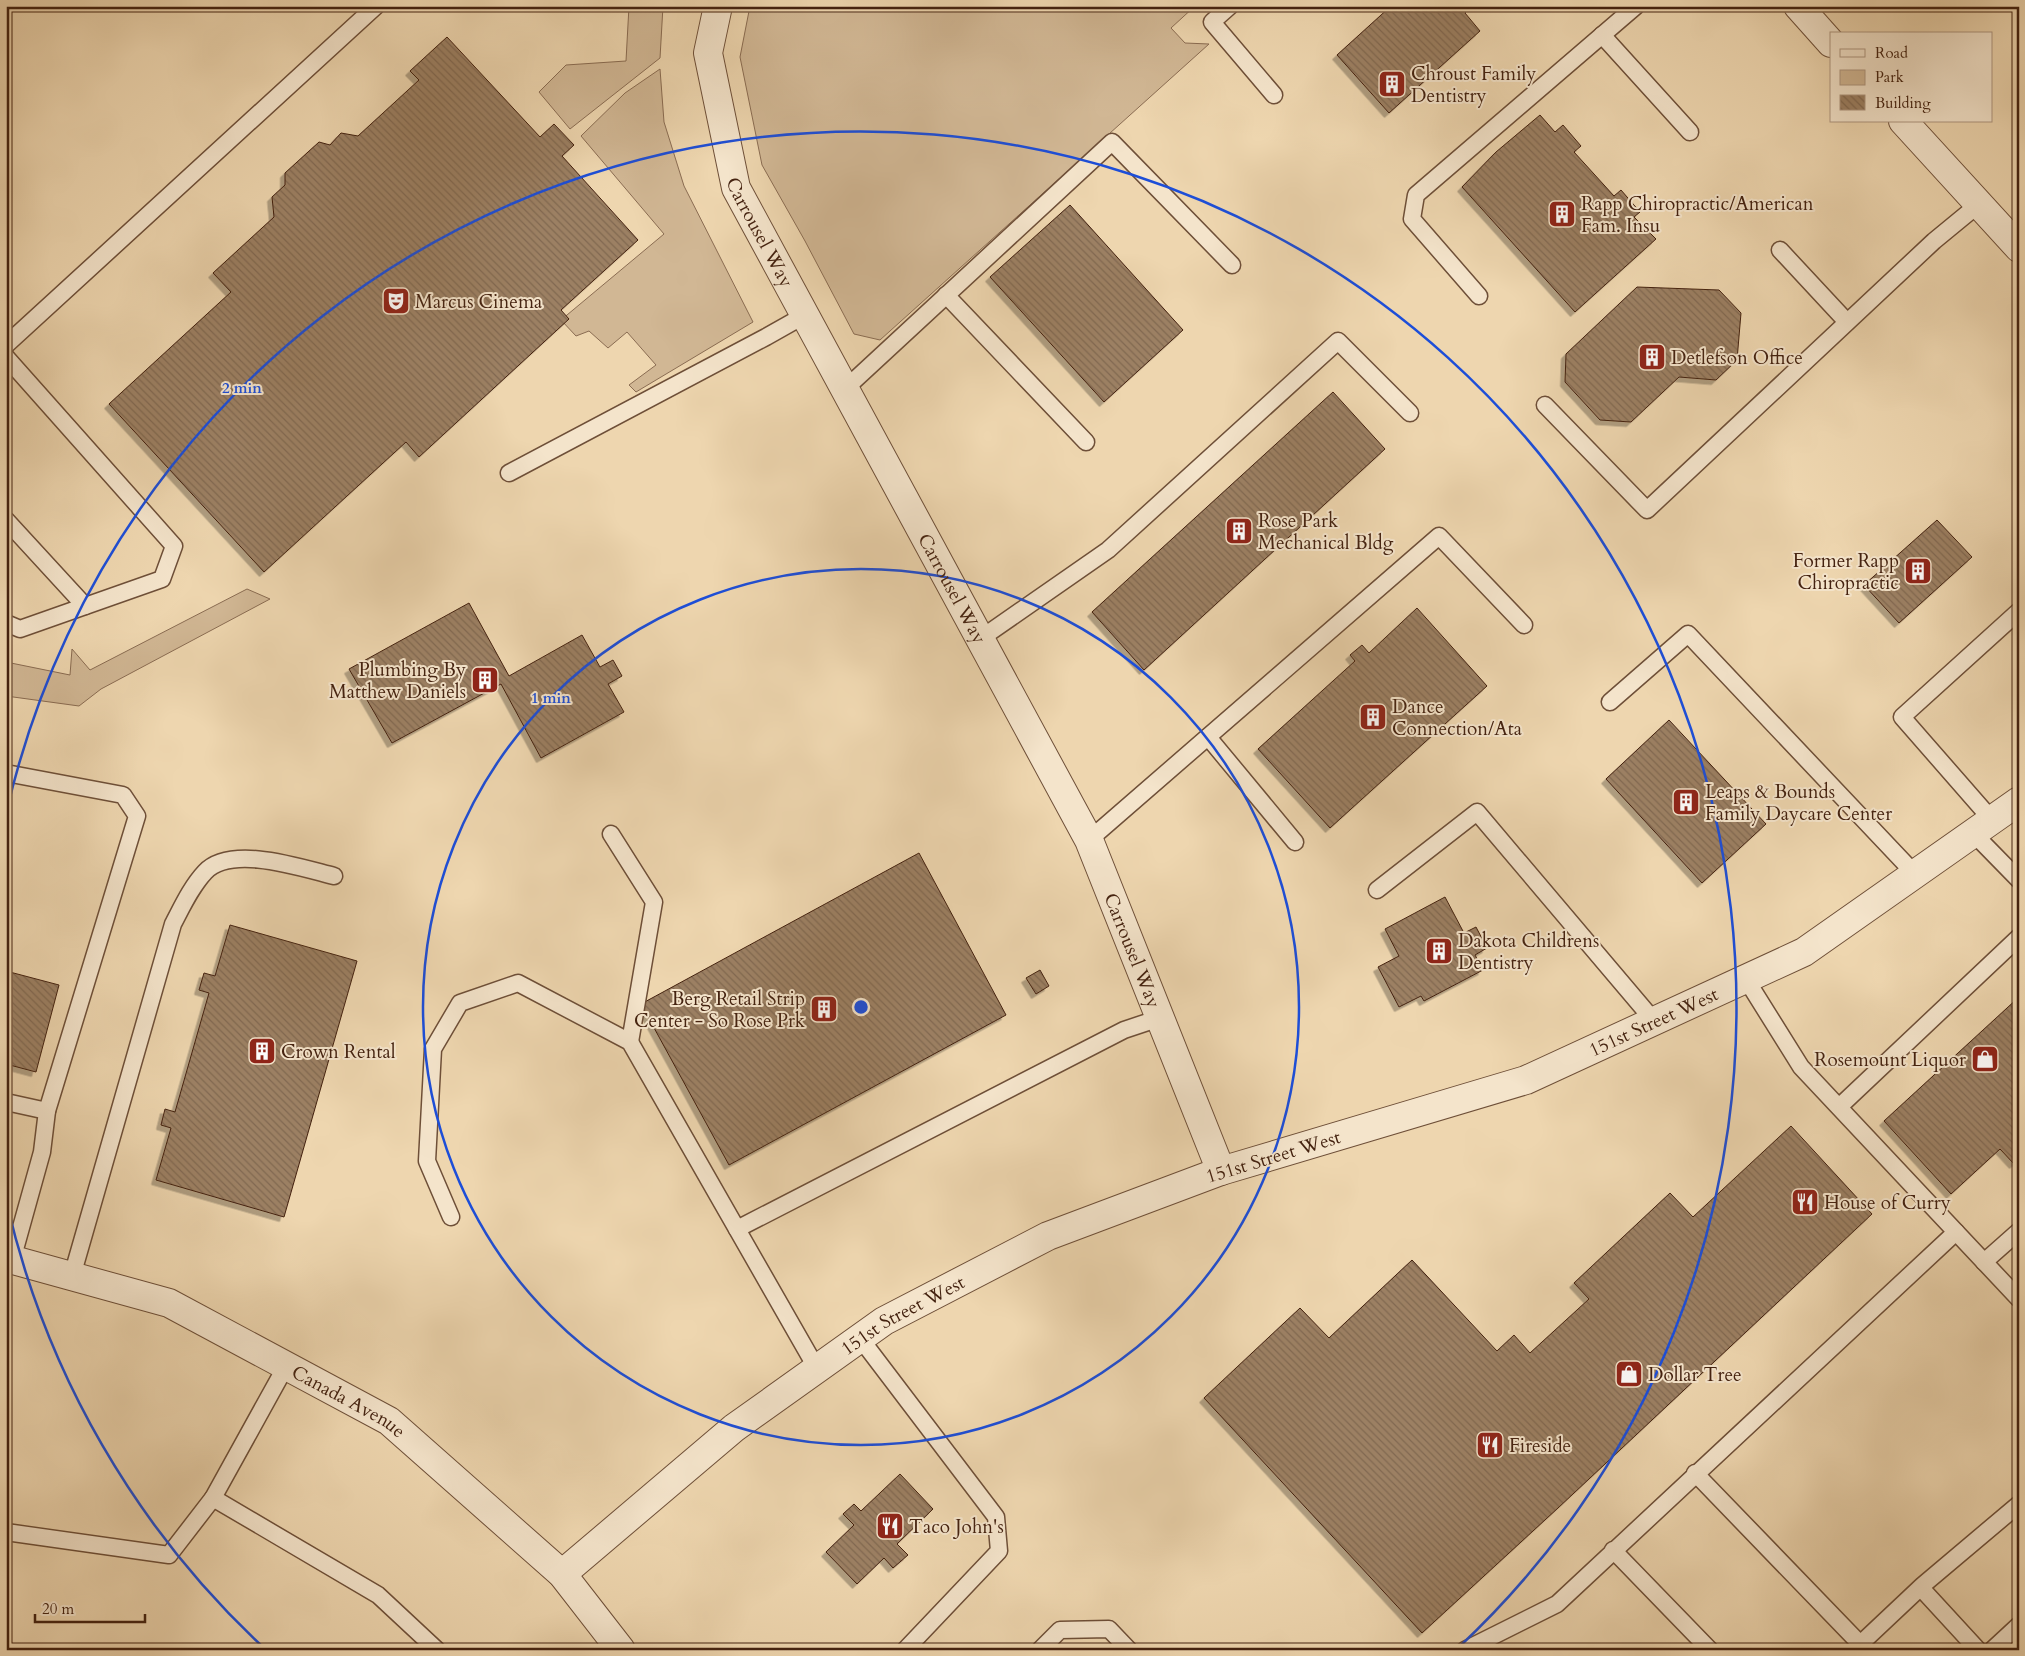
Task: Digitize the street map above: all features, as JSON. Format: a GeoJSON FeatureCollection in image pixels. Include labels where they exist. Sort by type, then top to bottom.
{"type":"FeatureCollection","features":[{"type":"Feature","properties":{"kind":"street","name":"Carrousel Way"},"geometry":{"type":"LineString","coordinates":[[718,6],[708,53],[736,188],[1089,840],[1221,1171]]}},
{"type":"Feature","properties":{"kind":"street"},"geometry":{"type":"LineString","coordinates":[[1798,6],[1830,42]]}},
{"type":"Feature","properties":{"kind":"street"},"geometry":{"type":"LineString","coordinates":[[1904,122],[2019,248]]}},
{"type":"Feature","properties":{"kind":"street","name":"151st Street West"},"geometry":{"type":"LineString","coordinates":[[562,1574],[734,1428],[884,1321],[1048,1236],[1221,1171],[1526,1080],[1804,952],[2019,801]]}},
{"type":"Feature","properties":{"kind":"street","name":"Canada Avenue"},"geometry":{"type":"LineString","coordinates":[[9,1259],[169,1304],[389,1421],[562,1574],[622,1650]]}},
{"type":"Feature","properties":{"kind":"lane"},"geometry":{"type":"LineString","coordinates":[[6,345],[376,6]]}},
{"type":"Feature","properties":{"kind":"lane"},"geometry":{"type":"LineString","coordinates":[[1230,6],[1212,22],[1274,95]]}},
{"type":"Feature","properties":{"kind":"lane"},"geometry":{"type":"LineString","coordinates":[[1480,296],[1412,219],[1416,196],[1636,6]]}},
{"type":"Feature","properties":{"kind":"lane"},"geometry":{"type":"LineString","coordinates":[[1602,35],[1690,132]]}},
{"type":"Feature","properties":{"kind":"lane"},"geometry":{"type":"LineString","coordinates":[[845,389],[1112,142],[1232,265]]}},
{"type":"Feature","properties":{"kind":"lane"},"geometry":{"type":"LineString","coordinates":[[1545,405],[1647,510],[1934,241],[1979,204]]}},
{"type":"Feature","properties":{"kind":"lane"},"geometry":{"type":"LineString","coordinates":[[1780,250],[1847,322]]}},
{"type":"Feature","properties":{"kind":"lane"},"geometry":{"type":"LineString","coordinates":[[946,295],[1086,442]]}},
{"type":"Feature","properties":{"kind":"lane"},"geometry":{"type":"LineString","coordinates":[[508,473],[805,315]]}},
{"type":"Feature","properties":{"kind":"lane"},"geometry":{"type":"LineString","coordinates":[[980,639],[1108,550],[1338,341],[1410,413]]}},
{"type":"Feature","properties":{"kind":"lane"},"geometry":{"type":"LineString","coordinates":[[6,357],[174,546],[162,579],[20,628],[6,623]]}},
{"type":"Feature","properties":{"kind":"lane"},"geometry":{"type":"LineString","coordinates":[[6,520],[85,606]]}},
{"type":"Feature","properties":{"kind":"lane"},"geometry":{"type":"LineString","coordinates":[[1089,840],[1439,536],[1524,625]]}},
{"type":"Feature","properties":{"kind":"lane"},"geometry":{"type":"LineString","coordinates":[[2019,611],[1902,717],[1983,827],[2019,880]]}},
{"type":"Feature","properties":{"kind":"lane"},"geometry":{"type":"LineString","coordinates":[[1610,702],[1688,634],[1915,874]]}},
{"type":"Feature","properties":{"kind":"lane"},"geometry":{"type":"LineString","coordinates":[[1208,737],[1295,842]]}},
{"type":"Feature","properties":{"kind":"lane"},"geometry":{"type":"LineString","coordinates":[[6,773],[123,795],[137,816],[47,1111],[42,1152],[9,1259]]}},
{"type":"Feature","properties":{"kind":"lane"},"geometry":{"type":"LineString","coordinates":[[1377,890],[1476,812],[1654,1021]]}},
{"type":"Feature","properties":{"kind":"lane"},"geometry":{"type":"LineString","coordinates":[[611,834],[654,902],[630,1042]]}},
{"type":"Feature","properties":{"kind":"lane"},"geometry":{"type":"LineString","coordinates":[[72,1276],[173,924],[188,896],[206,870],[228,859],[268,860],[334,876]]}},
{"type":"Feature","properties":{"kind":"lane"},"geometry":{"type":"LineString","coordinates":[[1839,1107],[2019,937]]}},
{"type":"Feature","properties":{"kind":"lane"},"geometry":{"type":"LineString","coordinates":[[1746,978],[1801,1067],[2019,1299]]}},
{"type":"Feature","properties":{"kind":"lane"},"geometry":{"type":"LineString","coordinates":[[451,1217],[427,1161],[434,1049],[460,1003],[518,983],[630,1042],[817,1369]]}},
{"type":"Feature","properties":{"kind":"lane"},"geometry":{"type":"LineString","coordinates":[[737,1229],[1124,1030],[1160,1018]]}},
{"type":"Feature","properties":{"kind":"lane"},"geometry":{"type":"LineString","coordinates":[[6,1102],[47,1111]]}},
{"type":"Feature","properties":{"kind":"lane"},"geometry":{"type":"LineString","coordinates":[[1984,1262],[2019,1231]]}},
{"type":"Feature","properties":{"kind":"lane"},"geometry":{"type":"LineString","coordinates":[[1465,1650],[1557,1604],[1695,1473],[1956,1232]]}},
{"type":"Feature","properties":{"kind":"lane"},"geometry":{"type":"LineString","coordinates":[[860,1338],[996,1517],[1000,1551],[905,1650]]}},
{"type":"Feature","properties":{"kind":"lane"},"geometry":{"type":"LineString","coordinates":[[6,1532],[168,1555],[214,1498],[286,1366]]}},
{"type":"Feature","properties":{"kind":"lane"},"geometry":{"type":"LineString","coordinates":[[1695,1473],[1860,1648],[1921,1588],[2019,1504]]}},
{"type":"Feature","properties":{"kind":"lane"},"geometry":{"type":"LineString","coordinates":[[214,1498],[378,1595],[437,1650]]}},
{"type":"Feature","properties":{"kind":"lane"},"geometry":{"type":"LineString","coordinates":[[1613,1550],[1710,1650]]}},
{"type":"Feature","properties":{"kind":"lane"},"geometry":{"type":"LineString","coordinates":[[1921,1588],[1978,1650]]}},
{"type":"Feature","properties":{"kind":"lane"},"geometry":{"type":"LineString","coordinates":[[1992,1650],[2019,1626]]}},
{"type":"Feature","properties":{"kind":"lane"},"geometry":{"type":"LineString","coordinates":[[1040,1650],[1060,1630],[1109,1629],[1130,1650]]}},
{"type":"Feature","properties":{"kind":"green space"},"geometry":{"type":"Polygon","coordinates":[[[629,6],[663,6],[660,58],[570,129],[539,92],[566,65],[626,61],[629,6]]]}},
{"type":"Feature","properties":{"kind":"green space"},"geometry":{"type":"Polygon","coordinates":[[[750,6],[1195,6],[1171,28],[1185,43],[1209,44],[880,340],[854,334],[762,165],[740,57],[750,6]]]}},
{"type":"Feature","properties":{"kind":"green space"},"geometry":{"type":"Polygon","coordinates":[[[660,69],[664,122],[684,186],[753,322],[636,392],[629,385],[656,365],[627,332],[608,348],[589,331],[576,336],[561,320],[664,234],[581,136],[625,93],[660,69]]]}},
{"type":"Feature","properties":{"kind":"green space"},"geometry":{"type":"Polygon","coordinates":[[[247,589],[270,599],[101,689],[79,706],[6,696],[6,662],[70,675],[72,649],[90,670],[247,589]]]}},
{"type":"Feature","properties":{"kind":"building","name":"Chroust Family Dentistry"},"geometry":{"type":"Polygon","coordinates":[[[1391,6],[1463,6],[1467,11],[1465,13],[1480,31],[1389,113],[1337,55],[1391,6]]]}},
{"type":"Feature","properties":{"kind":"building","name":"Marcus Cinema"},"geometry":{"type":"Polygon","coordinates":[[[447,37],[540,137],[554,124],[574,145],[562,156],[638,240],[561,310],[569,319],[419,457],[406,442],[264,572],[109,404],[231,292],[213,273],[274,217],[272,197],[285,185],[285,173],[319,142],[330,145],[341,133],[358,136],[419,80],[410,71],[447,37]]]}},
{"type":"Feature","properties":{"kind":"building","name":"Rapp Chiropractic/American Fam. Insu"},"geometry":{"type":"Polygon","coordinates":[[[1540,115],[1555,132],[1563,125],[1581,146],[1574,152],[1614,196],[1621,190],[1640,212],[1634,217],[1656,239],[1575,312],[1462,187],[1496,152],[1540,115]]]}},
{"type":"Feature","properties":{"kind":"building"},"geometry":{"type":"Polygon","coordinates":[[[1070,205],[1183,330],[1104,402],[990,277],[1070,205]]]}},
{"type":"Feature","properties":{"kind":"building","name":"Detlefson Office"},"geometry":{"type":"Polygon","coordinates":[[[1637,287],[1719,290],[1741,313],[1737,360],[1716,380],[1679,377],[1631,422],[1600,420],[1565,382],[1566,354],[1637,287]]]}},
{"type":"Feature","properties":{"kind":"building","name":"Rose Park Mechanical Bldg"},"geometry":{"type":"Polygon","coordinates":[[[1333,392],[1385,449],[1144,670],[1092,612],[1333,392]]]}},
{"type":"Feature","properties":{"kind":"building","name":"Former Rapp Chiropractic"},"geometry":{"type":"Polygon","coordinates":[[[1937,520],[1972,557],[1899,623],[1864,585],[1937,520]]]}},
{"type":"Feature","properties":{"kind":"building","name":"Plumbing By Matthew Daniels"},"geometry":{"type":"Polygon","coordinates":[[[469,603],[509,676],[582,635],[600,667],[613,660],[622,676],[608,684],[624,712],[541,758],[501,684],[392,743],[349,669],[469,603]]]}},
{"type":"Feature","properties":{"kind":"building","name":"Dance Connection/Ata"},"geometry":{"type":"Polygon","coordinates":[[[1417,608],[1487,686],[1330,828],[1258,749],[1355,661],[1350,655],[1362,645],[1369,653],[1417,608]]]}},
{"type":"Feature","properties":{"kind":"building","name":"Leaps & Bounds Family Daycare Center"},"geometry":{"type":"Polygon","coordinates":[[[1669,720],[1766,824],[1702,883],[1606,779],[1669,720]]]}},
{"type":"Feature","properties":{"kind":"building","name":"Berg Retail Strip Center - So Rose Prk"},"geometry":{"type":"Polygon","coordinates":[[[919,853],[1006,1015],[729,1165],[641,1004],[919,853]]]}},
{"type":"Feature","properties":{"kind":"building","name":"Dakota Childrens Dentistry"},"geometry":{"type":"Polygon","coordinates":[[[1445,897],[1464,933],[1476,927],[1487,948],[1475,955],[1483,970],[1424,1001],[1421,996],[1399,1007],[1378,967],[1399,956],[1385,929],[1445,897]]]}},
{"type":"Feature","properties":{"kind":"building","name":"Crown Rental"},"geometry":{"type":"Polygon","coordinates":[[[230,925],[357,961],[284,1217],[156,1180],[171,1128],[161,1125],[165,1109],[175,1112],[209,993],[199,990],[204,973],[215,976],[230,925]]]}},
{"type":"Feature","properties":{"kind":"building"},"geometry":{"type":"Polygon","coordinates":[[[1040,970],[1049,986],[1036,994],[1026,978],[1040,970]]]}},
{"type":"Feature","properties":{"kind":"building"},"geometry":{"type":"Polygon","coordinates":[[[6,971],[59,985],[36,1072],[6,1064],[6,971]]]}},
{"type":"Feature","properties":{"kind":"building","name":"Rosemount Liquor"},"geometry":{"type":"Polygon","coordinates":[[[2019,997],[2019,1160],[2014,1164],[2000,1149],[1951,1194],[1884,1121],[2019,997]]]}},
{"type":"Feature","properties":{"kind":"building"},"geometry":{"type":"Polygon","coordinates":[[[1791,1126],[1872,1214],[1422,1633],[1204,1398],[1300,1308],[1329,1338],[1412,1260],[1497,1351],[1514,1335],[1530,1353],[1589,1299],[1574,1283],[1670,1193],[1693,1217],[1791,1126]]]}},
{"type":"Feature","properties":{"kind":"building"},"geometry":{"type":"Polygon","coordinates":[[[900,1474],[933,1509],[897,1544],[908,1555],[893,1568],[884,1558],[857,1584],[826,1552],[854,1525],[843,1514],[854,1504],[861,1511],[900,1474]]]}},
{"type":"Feature","properties":{"kind":"place","name":"Chroust Family Dentistry"},"geometry":{"type":"Point","coordinates":[1392,84]}},
{"type":"Feature","properties":{"kind":"place","name":"Rapp Chiropractic/American Fam. Insu"},"geometry":{"type":"Point","coordinates":[1562,214]}},
{"type":"Feature","properties":{"kind":"place","name":"Marcus Cinema"},"geometry":{"type":"Point","coordinates":[396,301]}},
{"type":"Feature","properties":{"kind":"place","name":"Detlefson Office"},"geometry":{"type":"Point","coordinates":[1652,357]}},
{"type":"Feature","properties":{"kind":"place","name":"Rose Park Mechanical Bldg"},"geometry":{"type":"Point","coordinates":[1239,531]}},
{"type":"Feature","properties":{"kind":"place","name":"Former Rapp Chiropractic"},"geometry":{"type":"Point","coordinates":[1918,571]}},
{"type":"Feature","properties":{"kind":"place","name":"Plumbing By Matthew Daniels"},"geometry":{"type":"Point","coordinates":[485,680]}},
{"type":"Feature","properties":{"kind":"place","name":"Dance Connection/Ata"},"geometry":{"type":"Point","coordinates":[1373,717]}},
{"type":"Feature","properties":{"kind":"place","name":"Leaps & Bounds Family Daycare Center"},"geometry":{"type":"Point","coordinates":[1686,802]}},
{"type":"Feature","properties":{"kind":"place","name":"Dakota Childrens Dentistry"},"geometry":{"type":"Point","coordinates":[1439,951]}},
{"type":"Feature","properties":{"kind":"place","name":"Berg Retail Strip Center - So Rose Prk"},"geometry":{"type":"Point","coordinates":[824,1009]}},
{"type":"Feature","properties":{"kind":"place","name":"Crown Rental"},"geometry":{"type":"Point","coordinates":[262,1051]}},
{"type":"Feature","properties":{"kind":"place","name":"Rosemount Liquor"},"geometry":{"type":"Point","coordinates":[1985,1059]}},
{"type":"Feature","properties":{"kind":"place","name":"House of Curry"},"geometry":{"type":"Point","coordinates":[1805,1202]}},
{"type":"Feature","properties":{"kind":"place","name":"Dollar Tree"},"geometry":{"type":"Point","coordinates":[1629,1374]}},
{"type":"Feature","properties":{"kind":"place","name":"Fireside"},"geometry":{"type":"Point","coordinates":[1490,1445]}},
{"type":"Feature","properties":{"kind":"place","name":"Taco John's"},"geometry":{"type":"Point","coordinates":[890,1526]}}]}
